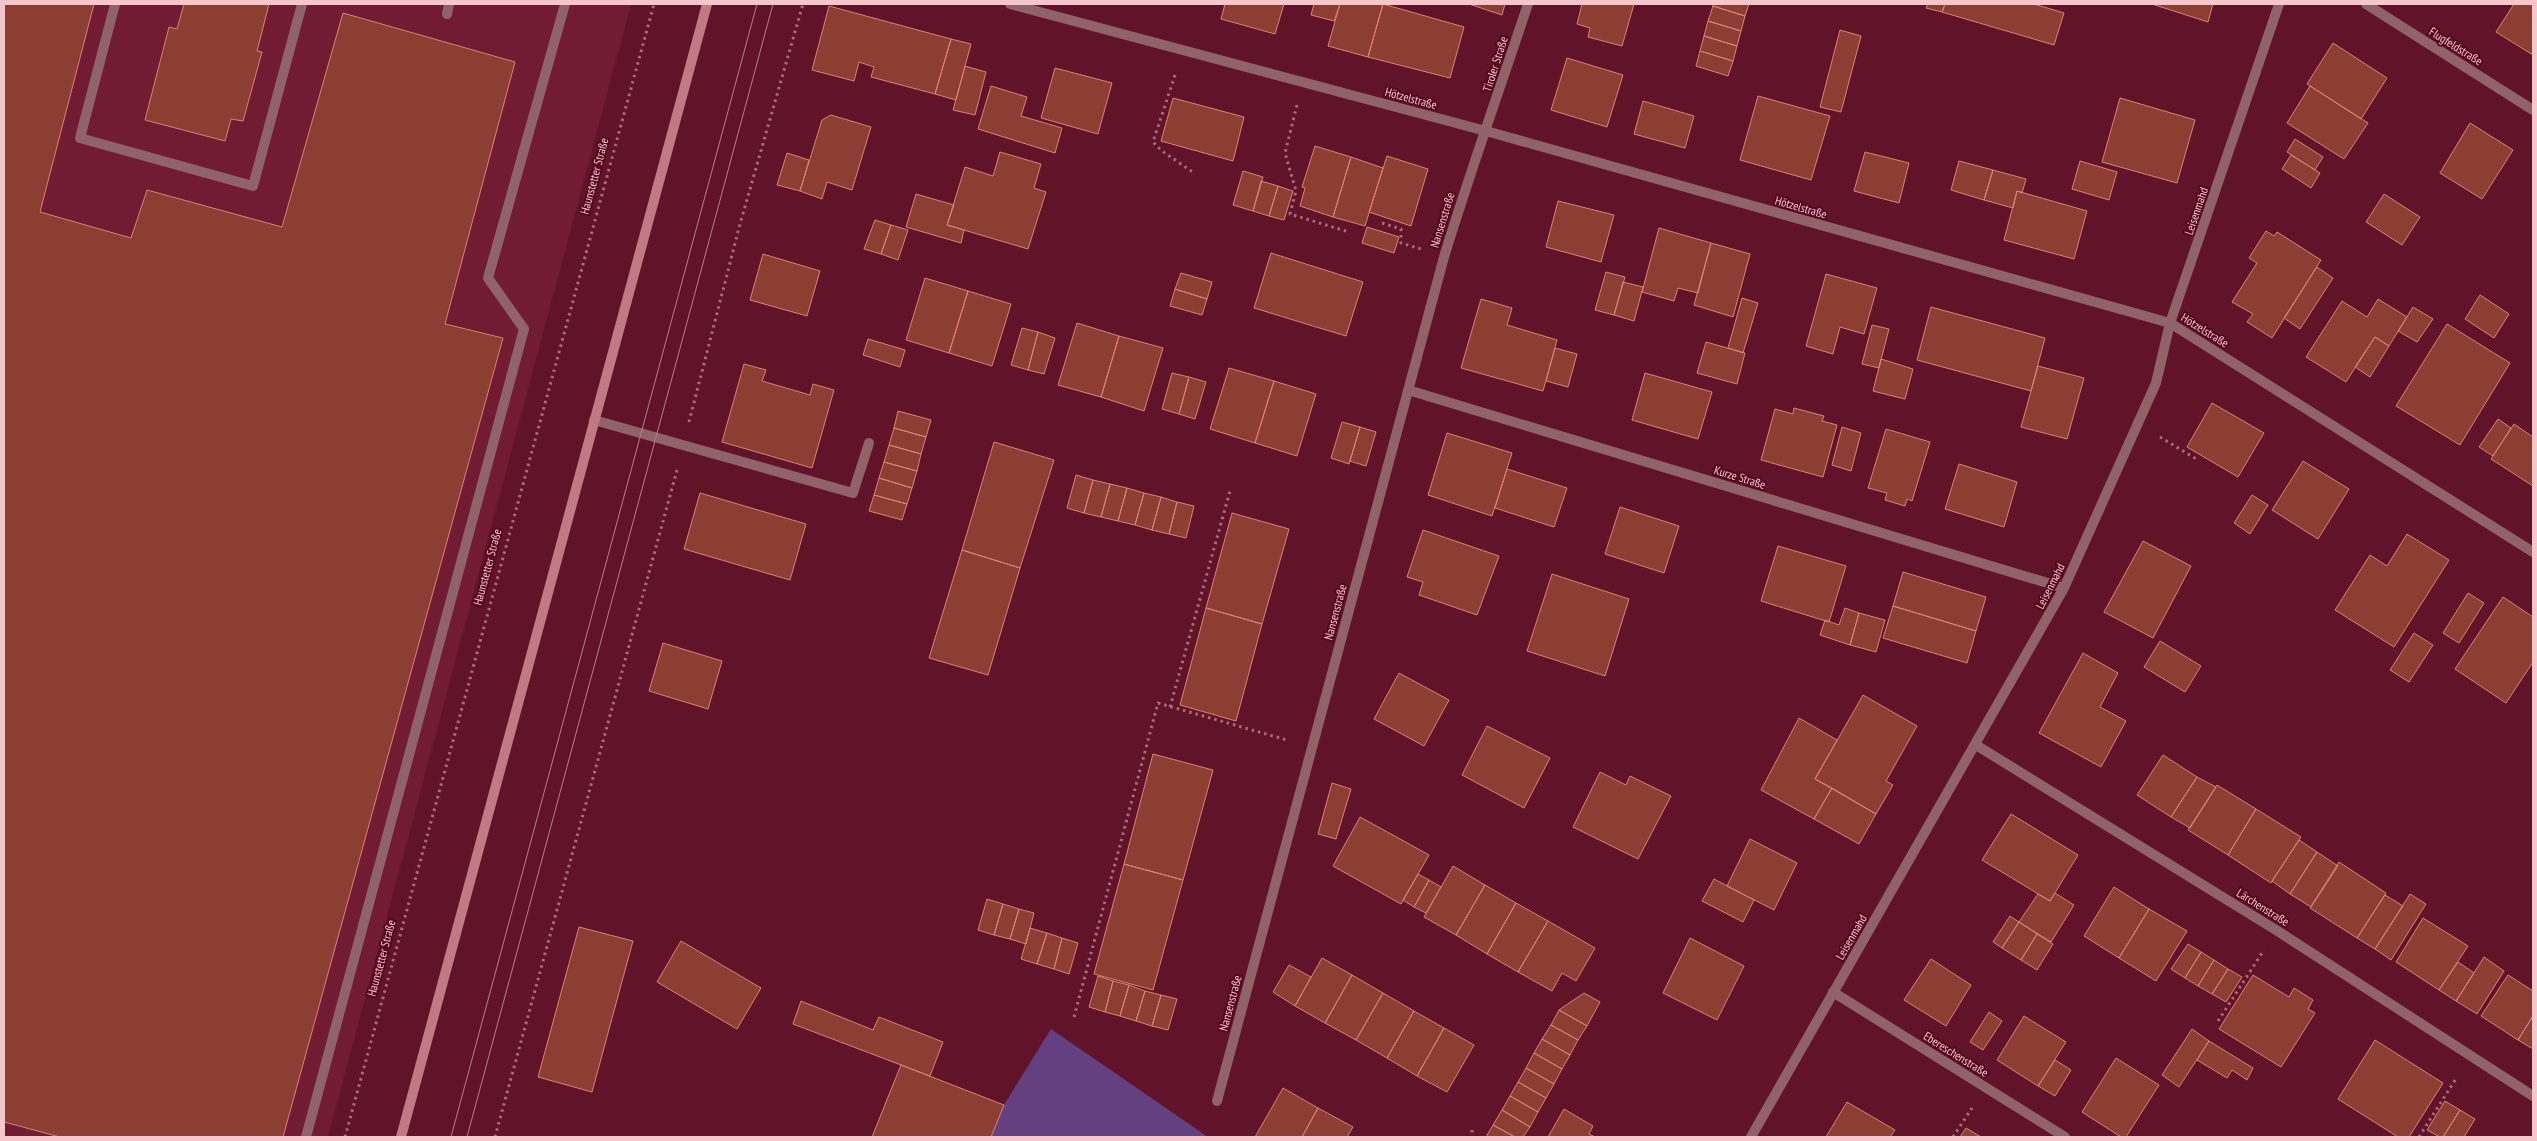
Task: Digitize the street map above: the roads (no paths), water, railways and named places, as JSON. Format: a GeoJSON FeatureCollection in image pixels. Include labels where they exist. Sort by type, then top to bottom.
{"type":"FeatureCollection","features":[{"type":"Feature","properties":{"kind":"main road"},"geometry":{"type":"LineString","coordinates":[[401,1137],[707,4]]}},
{"type":"Feature","properties":{"kind":"street"},"geometry":{"type":"LineString","coordinates":[[115,4],[80,138],[253,186],[302,4]]}},
{"type":"Feature","properties":{"kind":"street"},"geometry":{"type":"LineString","coordinates":[[306,1137],[524,329],[488,278],[565,4]]}},
{"type":"Feature","properties":{"kind":"street","name":"Hötzelstraße"},"geometry":{"type":"LineString","coordinates":[[1010,4],[1486,131],[2170,323],[2533,552]]}},
{"type":"Feature","properties":{"kind":"street","name":"Tiroler Straße"},"geometry":{"type":"LineString","coordinates":[[1486,131],[1528,4]]}},
{"type":"Feature","properties":{"kind":"street","name":"Leisenmahd"},"geometry":{"type":"LineString","coordinates":[[1751,1137],[2064,588],[2156,383],[2170,323],[2279,4]]}},
{"type":"Feature","properties":{"kind":"street","name":"Flugfeldstraße"},"geometry":{"type":"LineString","coordinates":[[2366,4],[2532,107]]}},
{"type":"Feature","properties":{"kind":"street","name":"Nansenstraße"},"geometry":{"type":"LineString","coordinates":[[1217,1101],[1444,256],[1476,154],[1486,131]]}},
{"type":"Feature","properties":{"kind":"street","name":"Kurze Straße"},"geometry":{"type":"LineString","coordinates":[[1408,390],[2064,588]]}},
{"type":"Feature","properties":{"kind":"street"},"geometry":{"type":"LineString","coordinates":[[594,420],[853,493],[869,443]]}},
{"type":"Feature","properties":{"kind":"street","name":"Lärchenstraße"},"geometry":{"type":"LineString","coordinates":[[1976,745],[2276,930],[2533,1096]]}},
{"type":"Feature","properties":{"kind":"street","name":"Ebereschenstraße"},"geometry":{"type":"LineString","coordinates":[[1833,992],[2065,1137]]}},
{"type":"Feature","properties":{"kind":"tram line"},"geometry":{"type":"LineString","coordinates":[[451,1137],[757,4]]}},
{"type":"Feature","properties":{"kind":"tram line"},"geometry":{"type":"LineString","coordinates":[[467,1137],[773,4]]}}]}
